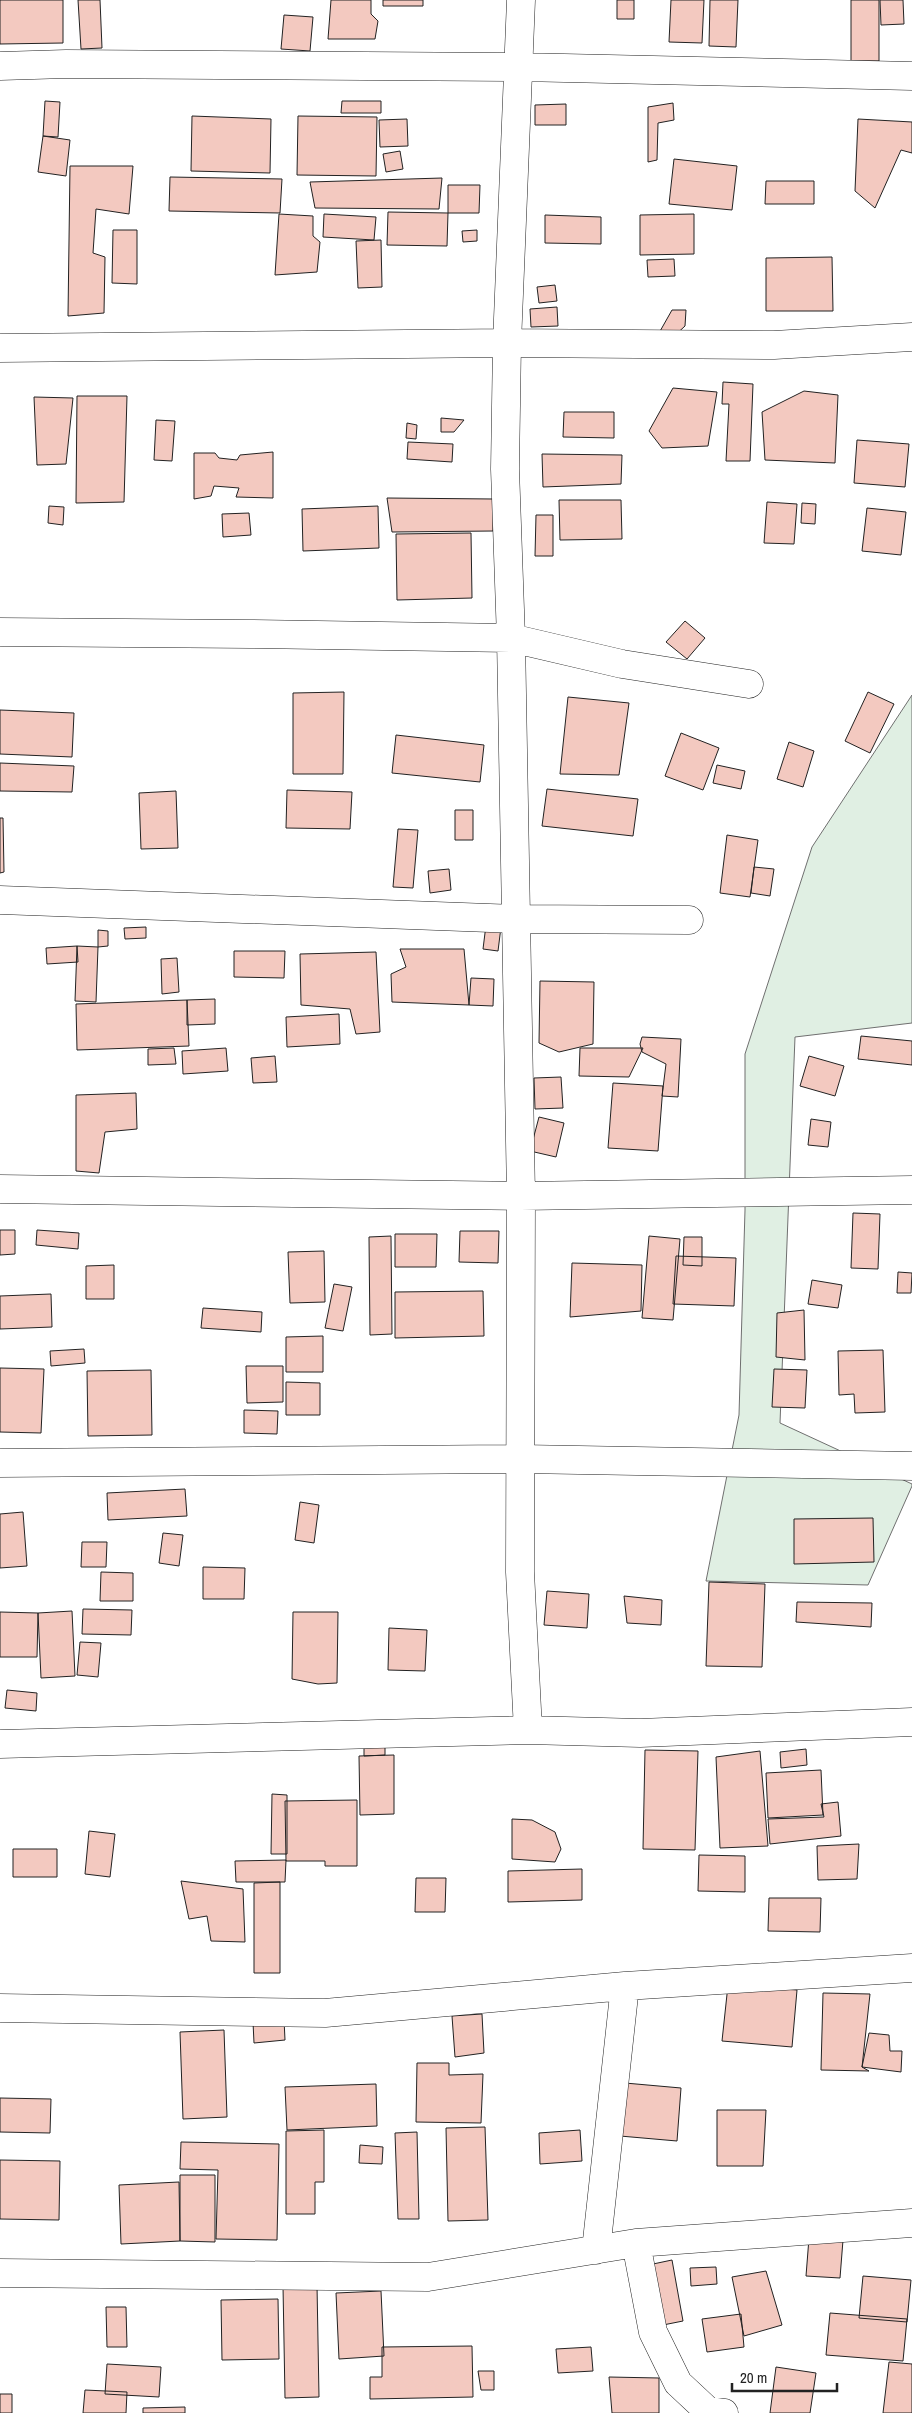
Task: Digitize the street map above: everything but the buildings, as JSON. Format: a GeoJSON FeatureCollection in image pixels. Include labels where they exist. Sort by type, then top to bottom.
{"type":"FeatureCollection","features":[{"type":"Feature","properties":{"kind":"street"},"geometry":{"type":"LineString","coordinates":[[521,0],[520,67],[507,343],[505,469],[511,638],[521,1196],[522,1459],[520,1572],[528,1730]]}},
{"type":"Feature","properties":{"kind":"street"},"geometry":{"type":"LineString","coordinates":[[0,66],[520,67],[794,75],[912,76]]}},
{"type":"Feature","properties":{"kind":"street"},"geometry":{"type":"LineString","coordinates":[[0,348],[507,343],[774,345],[912,337]]}},
{"type":"Feature","properties":{"kind":"street"},"geometry":{"type":"LineString","coordinates":[[0,632],[511,638],[622,664],[750,684]]}},
{"type":"Feature","properties":{"kind":"street"},"geometry":{"type":"LineString","coordinates":[[0,900],[516,919],[689,920]]}},
{"type":"Feature","properties":{"kind":"street"},"geometry":{"type":"LineString","coordinates":[[0,1189],[521,1196],[912,1190]]}},
{"type":"Feature","properties":{"kind":"street"},"geometry":{"type":"LineString","coordinates":[[0,1463],[522,1459],[912,1466]]}},
{"type":"Feature","properties":{"kind":"street"},"geometry":{"type":"LineString","coordinates":[[0,1744],[528,1730],[640,1733],[912,1722]]}},
{"type":"Feature","properties":{"kind":"street"},"geometry":{"type":"LineString","coordinates":[[0,2008],[325,2013],[625,1986],[912,1968]]}},
{"type":"Feature","properties":{"kind":"street"},"geometry":{"type":"LineString","coordinates":[[596,2250],[625,1986]]}},
{"type":"Feature","properties":{"kind":"street"},"geometry":{"type":"LineString","coordinates":[[0,2273],[428,2277],[636,2243],[912,2223]]}},
{"type":"Feature","properties":{"kind":"street"},"geometry":{"type":"LineString","coordinates":[[636,2243],[653,2332],[678,2382],[713,2412]]}},
{"type":"Feature","properties":{"kind":"green space"},"geometry":{"type":"Polygon","coordinates":[[[912,695],[912,1023],[795,1037],[780,1423],[912,1484],[912,1486],[868,1585],[706,1581],[739,1415],[745,1210],[745,1054],[812,847],[912,695]]]}}]}
